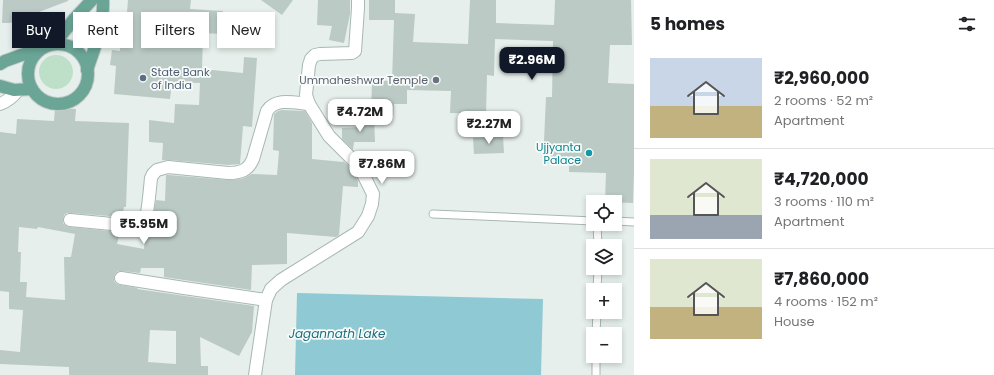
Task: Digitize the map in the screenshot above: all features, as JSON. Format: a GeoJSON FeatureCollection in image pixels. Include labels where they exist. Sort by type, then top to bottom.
{"type":"FeatureCollection","features":[{"type":"Feature","properties":{"kind":"main road"},"geometry":{"type":"LineString","coordinates":[[65,29],[92,0]]}},
{"type":"Feature","properties":{"kind":"main road"},"geometry":{"type":"LineString","coordinates":[[44,48],[37,52],[30,61],[28,72],[29,83],[32,89],[42,100],[53,103],[64,103],[74,99],[82,91],[87,81],[88,70],[102,23],[103,0]]}},
{"type":"Feature","properties":{"kind":"main road"},"geometry":{"type":"LineString","coordinates":[[65,46],[77,51],[84,60],[88,70]]}},
{"type":"Feature","properties":{"kind":"main road"},"geometry":{"type":"LineString","coordinates":[[0,64],[42,48]]}},
{"type":"Feature","properties":{"kind":"main road"},"geometry":{"type":"LineString","coordinates":[[0,86],[18,90],[32,89]]}},
{"type":"Feature","properties":{"kind":"street"},"geometry":{"type":"LineString","coordinates":[[255,375],[266,300],[271,289],[281,280],[358,232],[368,216],[372,204],[373,194],[359,166],[329,136],[309,104],[306,95],[309,65],[311,59],[315,55],[352,53],[355,51],[358,0]]}},
{"type":"Feature","properties":{"kind":"street"},"geometry":{"type":"LineString","coordinates":[[0,104],[14,96],[18,90]]}},
{"type":"Feature","properties":{"kind":"street"},"geometry":{"type":"LineString","coordinates":[[70,220],[133,226],[139,225],[144,221],[146,215],[151,178],[157,170],[168,167],[237,173],[244,170],[250,166],[253,159],[267,111],[270,106],[279,102],[309,104]]}},
{"type":"Feature","properties":{"kind":"street"},"geometry":{"type":"LineString","coordinates":[[121,278],[266,300]]}},
{"type":"Feature","properties":{"kind":"lane"},"geometry":{"type":"LineString","coordinates":[[433,214],[586,221]]}},
{"type":"Feature","properties":{"kind":"lane"},"geometry":{"type":"LineString","coordinates":[[622,222],[634,222]]}},
{"type":"Feature","properties":{"kind":"lane"},"geometry":{"type":"LineString","coordinates":[[596,363],[596,375]]}},
{"type":"Feature","properties":{"kind":"green space"},"geometry":{"type":"Polygon","coordinates":[[[53,55],[59,55],[63,56],[70,62],[73,72],[72,79],[66,86],[59,89],[53,89],[49,88],[42,82],[39,75],[39,69],[40,65],[46,58],[53,55]]]}},
{"type":"Feature","properties":{"kind":"water","name":"Jagannath Lake"},"geometry":{"type":"Polygon","coordinates":[[[297,293],[543,299],[541,375],[295,375],[297,293]]]}},
{"type":"Feature","properties":{"kind":"building"},"geometry":{"type":"Polygon","coordinates":[[[3,0],[68,0],[39,12],[12,12],[12,22],[2,23],[3,0]]]}},
{"type":"Feature","properties":{"kind":"building"},"geometry":{"type":"Polygon","coordinates":[[[128,0],[191,0],[190,9],[223,11],[217,12],[217,34],[209,33],[209,12],[141,12],[141,48],[203,48],[202,69],[243,73],[244,57],[257,58],[252,127],[243,126],[240,164],[228,165],[162,160],[163,143],[149,142],[149,120],[174,123],[175,104],[199,105],[200,83],[172,82],[170,99],[114,94],[116,66],[110,65],[112,50],[120,51],[120,48],[133,48],[133,12],[127,12],[128,0]]]}},
{"type":"Feature","properties":{"kind":"building"},"geometry":{"type":"Polygon","coordinates":[[[261,0],[293,0],[282,15],[261,0]]]}},
{"type":"Feature","properties":{"kind":"building"},"geometry":{"type":"Polygon","coordinates":[[[318,0],[350,0],[350,14],[344,43],[329,40],[332,26],[317,25],[318,0]]]}},
{"type":"Feature","properties":{"kind":"building"},"geometry":{"type":"Polygon","coordinates":[[[369,0],[395,0],[395,13],[415,14],[413,42],[468,44],[470,0],[496,0],[496,23],[554,25],[555,0],[631,0],[632,45],[610,45],[608,83],[634,84],[633,203],[622,203],[622,195],[605,195],[606,173],[569,172],[569,164],[543,163],[546,97],[552,97],[553,41],[495,39],[494,76],[487,75],[486,114],[450,113],[451,91],[407,90],[407,104],[394,104],[393,117],[371,116],[372,80],[392,81],[394,20],[369,20],[369,0]]]}},
{"type":"Feature","properties":{"kind":"building"},"geometry":{"type":"Polygon","coordinates":[[[55,108],[76,109],[75,121],[129,123],[126,207],[124,207],[122,217],[67,213],[64,215],[63,219],[63,223],[69,227],[120,232],[117,244],[144,249],[145,234],[147,234],[147,228],[152,222],[156,200],[165,201],[166,175],[228,180],[242,179],[252,174],[277,175],[279,151],[273,150],[274,114],[282,110],[305,111],[312,123],[312,159],[343,161],[352,169],[352,174],[355,174],[358,181],[358,187],[343,186],[339,235],[336,237],[287,233],[287,264],[252,265],[251,290],[164,277],[164,268],[141,268],[140,273],[118,271],[115,274],[114,281],[117,284],[138,288],[137,289],[254,306],[252,332],[239,356],[200,337],[201,366],[208,366],[208,375],[69,375],[69,367],[0,364],[0,350],[20,352],[23,310],[9,309],[9,292],[0,291],[0,132],[16,134],[17,119],[54,121],[55,108]],[[19,227],[18,252],[21,252],[20,282],[27,282],[26,297],[65,300],[64,257],[71,257],[75,234],[38,227],[37,229],[19,227]],[[150,330],[148,362],[176,364],[176,331],[150,330]]]}},
{"type":"Feature","properties":{"kind":"building"},"geometry":{"type":"Polygon","coordinates":[[[374,116],[375,142],[354,142],[353,150],[342,139],[342,128],[363,127],[363,117],[374,116]]]}},
{"type":"Feature","properties":{"kind":"building"},"geometry":{"type":"Polygon","coordinates":[[[503,136],[504,153],[474,154],[473,138],[503,136]]]}},
{"type":"Feature","properties":{"kind":"place","name":"State Bank of India"},"geometry":{"type":"Point","coordinates":[143,78]}},
{"type":"Feature","properties":{"kind":"place","name":"Ummaheshwar Temple"},"geometry":{"type":"Point","coordinates":[436,80]}},
{"type":"Feature","properties":{"kind":"place","name":"Ujjyanta Palace"},"geometry":{"type":"Point","coordinates":[589,153]}}]}
